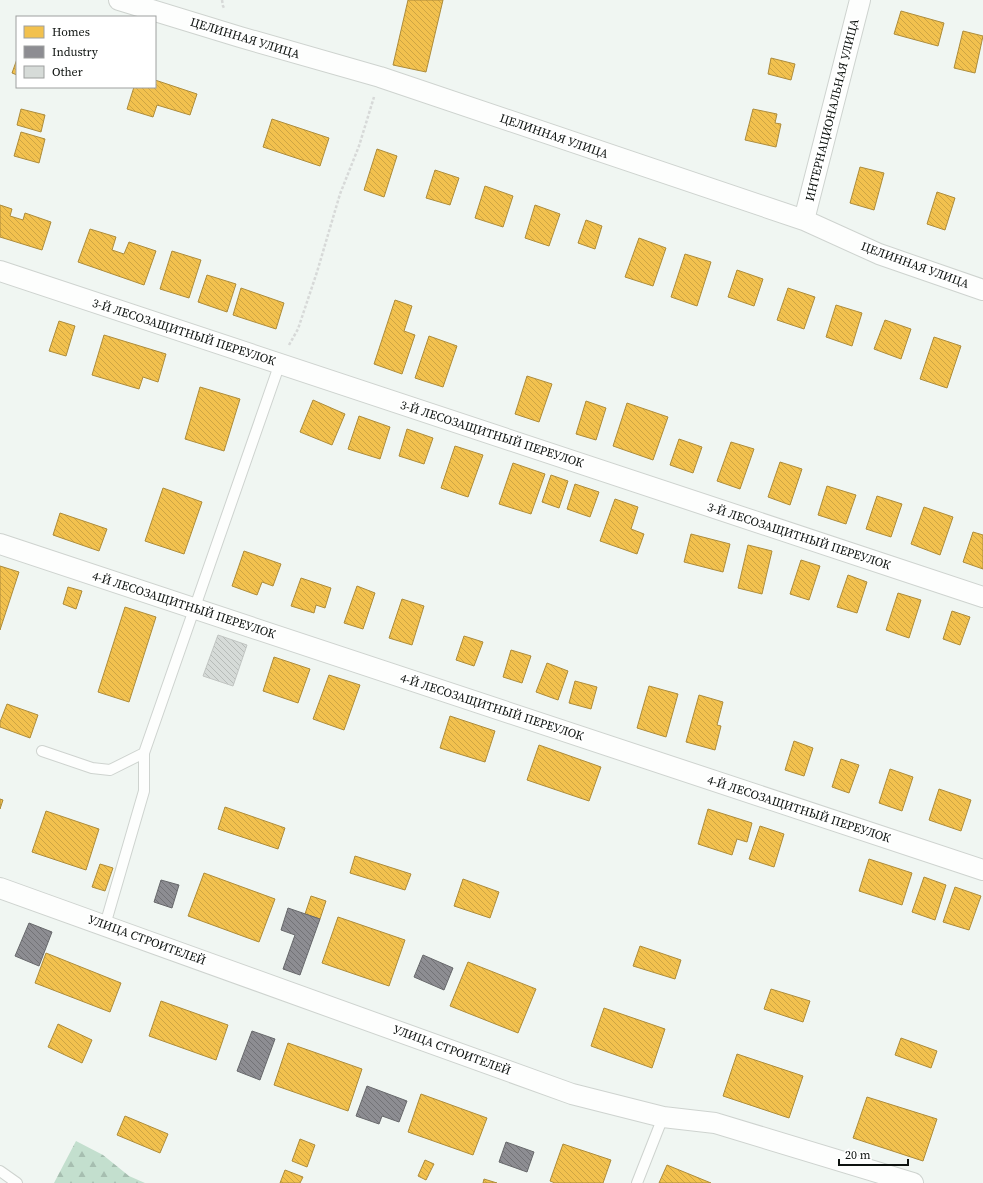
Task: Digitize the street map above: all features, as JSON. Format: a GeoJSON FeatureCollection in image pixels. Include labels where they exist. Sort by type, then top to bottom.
{"type":"FeatureCollection","features":[{"type":"Feature","properties":{"kind":"street","name":"ЦЕЛИННАЯ УЛИЦА"},"geometry":{"type":"LineString","coordinates":[[119,0],[240,37],[380,77],[804,220],[879,254],[983,290]]}},
{"type":"Feature","properties":{"kind":"street","name":"ИНТЕРНАЦИОНАЛЬНАЯ УЛИЦА"},"geometry":{"type":"LineString","coordinates":[[804,220],[860,0]]}},
{"type":"Feature","properties":{"kind":"street","name":"3-Й ЛЕСОЗАЩИТНЫЙ ПЕРЕУЛОК"},"geometry":{"type":"LineString","coordinates":[[0,271],[983,597]]}},
{"type":"Feature","properties":{"kind":"street","name":"4-Й ЛЕСОЗАЩИТНЫЙ ПЕРЕУЛОК"},"geometry":{"type":"LineString","coordinates":[[0,544],[983,870]]}},
{"type":"Feature","properties":{"kind":"street","name":"УЛИЦА СТРОИТЕЛЕЙ"},"geometry":{"type":"LineString","coordinates":[[0,888],[572,1094],[663,1118],[715,1123],[913,1183]]}},
{"type":"Feature","properties":{"kind":"lane"},"geometry":{"type":"LineString","coordinates":[[105,925],[144,791],[144,753],[280,363]]}},
{"type":"Feature","properties":{"kind":"lane"},"geometry":{"type":"LineString","coordinates":[[42,751],[92,768],[110,770],[144,753]]}},
{"type":"Feature","properties":{"kind":"lane"},"geometry":{"type":"LineString","coordinates":[[637,1183],[663,1118]]}},
{"type":"Feature","properties":{"kind":"lane"},"geometry":{"type":"LineString","coordinates":[[0,1171],[17,1183]]}},
{"type":"Feature","properties":{"kind":"path"},"geometry":{"type":"LineString","coordinates":[[280,363],[298,329],[317,272],[340,194],[359,146],[380,77]]}},
{"type":"Feature","properties":{"kind":"green space"},"geometry":{"type":"Polygon","coordinates":[[[76,1141],[103,1155],[129,1176],[145,1183],[54,1183],[76,1141]]]}},
{"type":"Feature","properties":{"kind":"building: Homes"},"geometry":{"type":"Polygon","coordinates":[[[408,0],[443,0],[426,72],[393,65],[408,0]]]}},
{"type":"Feature","properties":{"kind":"building: Homes"},"geometry":{"type":"Polygon","coordinates":[[[901,11],[944,23],[938,46],[894,34],[901,11]]]}},
{"type":"Feature","properties":{"kind":"building: Homes"},"geometry":{"type":"Polygon","coordinates":[[[963,31],[983,36],[975,73],[954,68],[963,31]]]}},
{"type":"Feature","properties":{"kind":"building: Homes"},"geometry":{"type":"Polygon","coordinates":[[[771,58],[795,64],[791,80],[768,74],[771,58]]]}},
{"type":"Feature","properties":{"kind":"building: Homes"},"geometry":{"type":"Polygon","coordinates":[[[16,62],[16,75],[12,73],[16,62]]]}},
{"type":"Feature","properties":{"kind":"building: Homes"},"geometry":{"type":"Polygon","coordinates":[[[156,80],[197,94],[190,115],[157,105],[153,117],[127,109],[134,88],[156,88],[156,80]]]}},
{"type":"Feature","properties":{"kind":"building: Homes"},"geometry":{"type":"Polygon","coordinates":[[[21,109],[45,115],[41,132],[17,125],[21,109]]]}},
{"type":"Feature","properties":{"kind":"building: Homes"},"geometry":{"type":"Polygon","coordinates":[[[753,109],[777,114],[775,123],[781,124],[776,147],[745,140],[753,109]]]}},
{"type":"Feature","properties":{"kind":"building: Homes"},"geometry":{"type":"Polygon","coordinates":[[[272,119],[329,138],[320,166],[263,147],[272,119]]]}},
{"type":"Feature","properties":{"kind":"building: Homes"},"geometry":{"type":"Polygon","coordinates":[[[21,132],[45,139],[39,163],[14,156],[21,132]]]}},
{"type":"Feature","properties":{"kind":"building: Homes"},"geometry":{"type":"Polygon","coordinates":[[[377,149],[397,156],[384,197],[364,190],[377,149]]]}},
{"type":"Feature","properties":{"kind":"building: Homes"},"geometry":{"type":"Polygon","coordinates":[[[860,167],[884,173],[874,210],[850,203],[860,167]]]}},
{"type":"Feature","properties":{"kind":"building: Homes"},"geometry":{"type":"Polygon","coordinates":[[[435,170],[459,178],[450,205],[426,198],[435,170]]]}},
{"type":"Feature","properties":{"kind":"building: Homes"},"geometry":{"type":"Polygon","coordinates":[[[485,186],[513,196],[503,227],[475,218],[485,186]]]}},
{"type":"Feature","properties":{"kind":"building: Homes"},"geometry":{"type":"Polygon","coordinates":[[[937,192],[955,198],[945,230],[927,224],[937,192]]]}},
{"type":"Feature","properties":{"kind":"building: Homes"},"geometry":{"type":"Polygon","coordinates":[[[0,205],[12,209],[10,216],[23,220],[25,213],[51,222],[42,250],[0,237],[0,205]]]}},
{"type":"Feature","properties":{"kind":"building: Homes"},"geometry":{"type":"Polygon","coordinates":[[[535,205],[560,214],[549,246],[525,238],[535,205]]]}},
{"type":"Feature","properties":{"kind":"building: Homes"},"geometry":{"type":"Polygon","coordinates":[[[586,220],[602,226],[595,249],[578,243],[586,220]]]}},
{"type":"Feature","properties":{"kind":"building: Homes"},"geometry":{"type":"Polygon","coordinates":[[[90,229],[116,237],[112,250],[124,254],[129,242],[156,251],[144,285],[78,262],[90,229]]]}},
{"type":"Feature","properties":{"kind":"building: Homes"},"geometry":{"type":"Polygon","coordinates":[[[639,238],[666,248],[653,286],[625,277],[639,238]]]}},
{"type":"Feature","properties":{"kind":"building: Homes"},"geometry":{"type":"Polygon","coordinates":[[[172,251],[201,260],[189,298],[160,289],[172,251]]]}},
{"type":"Feature","properties":{"kind":"building: Homes"},"geometry":{"type":"Polygon","coordinates":[[[685,254],[711,262],[697,306],[671,297],[685,254]]]}},
{"type":"Feature","properties":{"kind":"building: Homes"},"geometry":{"type":"Polygon","coordinates":[[[737,270],[763,279],[754,306],[728,297],[737,270]]]}},
{"type":"Feature","properties":{"kind":"building: Homes"},"geometry":{"type":"Polygon","coordinates":[[[207,275],[236,284],[227,312],[198,302],[207,275]]]}},
{"type":"Feature","properties":{"kind":"building: Homes"},"geometry":{"type":"Polygon","coordinates":[[[241,288],[284,303],[276,329],[233,315],[241,288]]]}},
{"type":"Feature","properties":{"kind":"building: Homes"},"geometry":{"type":"Polygon","coordinates":[[[788,288],[815,297],[804,329],[777,320],[788,288]]]}},
{"type":"Feature","properties":{"kind":"building: Homes"},"geometry":{"type":"Polygon","coordinates":[[[395,300],[412,306],[404,331],[415,335],[402,374],[374,364],[395,300]]]}},
{"type":"Feature","properties":{"kind":"building: Homes"},"geometry":{"type":"Polygon","coordinates":[[[836,305],[862,313],[852,346],[826,337],[836,305]]]}},
{"type":"Feature","properties":{"kind":"building: Homes"},"geometry":{"type":"Polygon","coordinates":[[[885,320],[911,329],[901,359],[874,349],[885,320]]]}},
{"type":"Feature","properties":{"kind":"building: Homes"},"geometry":{"type":"Polygon","coordinates":[[[59,321],[75,326],[66,356],[49,351],[59,321]]]}},
{"type":"Feature","properties":{"kind":"building: Homes"},"geometry":{"type":"Polygon","coordinates":[[[104,335],[166,354],[158,382],[143,377],[139,389],[92,375],[104,335]]]}},
{"type":"Feature","properties":{"kind":"building: Homes"},"geometry":{"type":"Polygon","coordinates":[[[429,336],[457,346],[443,387],[415,378],[429,336]]]}},
{"type":"Feature","properties":{"kind":"building: Homes"},"geometry":{"type":"Polygon","coordinates":[[[934,337],[961,346],[947,388],[920,379],[934,337]]]}},
{"type":"Feature","properties":{"kind":"building: Homes"},"geometry":{"type":"Polygon","coordinates":[[[527,376],[552,384],[539,422],[515,414],[527,376]]]}},
{"type":"Feature","properties":{"kind":"building: Homes"},"geometry":{"type":"Polygon","coordinates":[[[200,387],[240,399],[224,451],[185,439],[200,387]]]}},
{"type":"Feature","properties":{"kind":"building: Homes"},"geometry":{"type":"Polygon","coordinates":[[[313,400],[345,414],[332,445],[300,432],[313,400]]]}},
{"type":"Feature","properties":{"kind":"building: Homes"},"geometry":{"type":"Polygon","coordinates":[[[586,401],[606,408],[596,440],[576,434],[586,401]]]}},
{"type":"Feature","properties":{"kind":"building: Homes"},"geometry":{"type":"Polygon","coordinates":[[[627,403],[668,417],[653,460],[613,446],[627,403]]]}},
{"type":"Feature","properties":{"kind":"building: Homes"},"geometry":{"type":"Polygon","coordinates":[[[359,416],[390,427],[380,459],[348,449],[359,416]]]}},
{"type":"Feature","properties":{"kind":"building: Homes"},"geometry":{"type":"Polygon","coordinates":[[[407,429],[433,438],[424,464],[399,456],[407,429]]]}},
{"type":"Feature","properties":{"kind":"building: Homes"},"geometry":{"type":"Polygon","coordinates":[[[679,439],[702,447],[693,473],[670,465],[679,439]]]}},
{"type":"Feature","properties":{"kind":"building: Homes"},"geometry":{"type":"Polygon","coordinates":[[[731,442],[754,449],[740,489],[717,481],[731,442]]]}},
{"type":"Feature","properties":{"kind":"building: Homes"},"geometry":{"type":"Polygon","coordinates":[[[455,446],[483,455],[468,497],[441,488],[455,446]]]}},
{"type":"Feature","properties":{"kind":"building: Homes"},"geometry":{"type":"Polygon","coordinates":[[[780,462],[802,469],[790,505],[768,497],[780,462]]]}},
{"type":"Feature","properties":{"kind":"building: Homes"},"geometry":{"type":"Polygon","coordinates":[[[513,463],[545,474],[531,514],[499,504],[513,463]]]}},
{"type":"Feature","properties":{"kind":"building: Homes"},"geometry":{"type":"Polygon","coordinates":[[[551,475],[568,481],[559,508],[542,502],[551,475]]]}},
{"type":"Feature","properties":{"kind":"building: Homes"},"geometry":{"type":"Polygon","coordinates":[[[575,484],[599,492],[590,517],[567,509],[575,484]]]}},
{"type":"Feature","properties":{"kind":"building: Homes"},"geometry":{"type":"Polygon","coordinates":[[[827,486],[856,495],[846,524],[818,515],[827,486]]]}},
{"type":"Feature","properties":{"kind":"building: Homes"},"geometry":{"type":"Polygon","coordinates":[[[163,488],[202,502],[184,554],[145,541],[163,488]]]}},
{"type":"Feature","properties":{"kind":"building: Homes"},"geometry":{"type":"Polygon","coordinates":[[[877,496],[902,504],[891,537],[866,529],[877,496]]]}},
{"type":"Feature","properties":{"kind":"building: Homes"},"geometry":{"type":"Polygon","coordinates":[[[615,499],[638,507],[631,529],[644,534],[637,554],[600,541],[615,499]]]}},
{"type":"Feature","properties":{"kind":"building: Homes"},"geometry":{"type":"Polygon","coordinates":[[[924,507],[953,517],[940,555],[911,544],[924,507]]]}},
{"type":"Feature","properties":{"kind":"building: Homes"},"geometry":{"type":"Polygon","coordinates":[[[60,513],[107,529],[99,551],[53,535],[60,513]]]}},
{"type":"Feature","properties":{"kind":"building: Homes"},"geometry":{"type":"Polygon","coordinates":[[[973,532],[983,535],[983,569],[963,562],[973,532]]]}},
{"type":"Feature","properties":{"kind":"building: Homes"},"geometry":{"type":"Polygon","coordinates":[[[691,534],[730,544],[723,572],[684,562],[691,534]]]}},
{"type":"Feature","properties":{"kind":"building: Homes"},"geometry":{"type":"Polygon","coordinates":[[[748,545],[772,551],[762,594],[738,588],[748,545]]]}},
{"type":"Feature","properties":{"kind":"building: Homes"},"geometry":{"type":"Polygon","coordinates":[[[244,551],[281,564],[273,586],[262,582],[257,595],[232,586],[244,551]]]}},
{"type":"Feature","properties":{"kind":"building: Homes"},"geometry":{"type":"Polygon","coordinates":[[[801,560],[820,566],[809,600],[790,594],[801,560]]]}},
{"type":"Feature","properties":{"kind":"building: Homes"},"geometry":{"type":"Polygon","coordinates":[[[0,566],[19,572],[0,630],[0,566]]]}},
{"type":"Feature","properties":{"kind":"building: Homes"},"geometry":{"type":"Polygon","coordinates":[[[848,575],[867,582],[857,613],[837,607],[848,575]]]}},
{"type":"Feature","properties":{"kind":"building: Homes"},"geometry":{"type":"Polygon","coordinates":[[[301,578],[331,588],[325,608],[316,605],[314,613],[291,606],[301,578]]]}},
{"type":"Feature","properties":{"kind":"building: Homes"},"geometry":{"type":"Polygon","coordinates":[[[357,586],[375,593],[363,629],[344,623],[357,586]]]}},
{"type":"Feature","properties":{"kind":"building: Homes"},"geometry":{"type":"Polygon","coordinates":[[[68,587],[82,591],[76,609],[63,604],[68,587]]]}},
{"type":"Feature","properties":{"kind":"building: Homes"},"geometry":{"type":"Polygon","coordinates":[[[898,593],[921,600],[909,638],[886,630],[898,593]]]}},
{"type":"Feature","properties":{"kind":"building: Homes"},"geometry":{"type":"Polygon","coordinates":[[[402,599],[424,606],[412,645],[389,638],[402,599]]]}},
{"type":"Feature","properties":{"kind":"building: Homes"},"geometry":{"type":"Polygon","coordinates":[[[125,607],[156,617],[129,702],[98,692],[125,607]]]}},
{"type":"Feature","properties":{"kind":"building: Homes"},"geometry":{"type":"Polygon","coordinates":[[[952,611],[970,617],[960,645],[943,639],[952,611]]]}},
{"type":"Feature","properties":{"kind":"building: Homes"},"geometry":{"type":"Polygon","coordinates":[[[464,636],[483,642],[474,666],[456,660],[464,636]]]}},
{"type":"Feature","properties":{"kind":"building: Homes"},"geometry":{"type":"Polygon","coordinates":[[[511,650],[531,656],[522,683],[503,677],[511,650]]]}},
{"type":"Feature","properties":{"kind":"building: Homes"},"geometry":{"type":"Polygon","coordinates":[[[274,657],[310,669],[298,703],[263,691],[274,657]]]}},
{"type":"Feature","properties":{"kind":"building: Homes"},"geometry":{"type":"Polygon","coordinates":[[[547,663],[568,671],[558,700],[536,692],[547,663]]]}},
{"type":"Feature","properties":{"kind":"building: Homes"},"geometry":{"type":"Polygon","coordinates":[[[329,675],[360,685],[344,730],[313,719],[329,675]]]}},
{"type":"Feature","properties":{"kind":"building: Homes"},"geometry":{"type":"Polygon","coordinates":[[[575,681],[597,687],[591,709],[569,703],[575,681]]]}},
{"type":"Feature","properties":{"kind":"building: Homes"},"geometry":{"type":"Polygon","coordinates":[[[649,686],[678,694],[666,737],[637,728],[649,686]]]}},
{"type":"Feature","properties":{"kind":"building: Homes"},"geometry":{"type":"Polygon","coordinates":[[[699,695],[723,702],[717,725],[721,726],[715,750],[686,742],[699,695]]]}},
{"type":"Feature","properties":{"kind":"building: Homes"},"geometry":{"type":"Polygon","coordinates":[[[7,704],[38,715],[30,738],[0,727],[0,722],[7,704]]]}},
{"type":"Feature","properties":{"kind":"building: Homes"},"geometry":{"type":"Polygon","coordinates":[[[450,716],[495,731],[485,762],[440,748],[450,716]]]}},
{"type":"Feature","properties":{"kind":"building: Homes"},"geometry":{"type":"Polygon","coordinates":[[[794,741],[813,748],[804,776],[785,770],[794,741]]]}},
{"type":"Feature","properties":{"kind":"building: Homes"},"geometry":{"type":"Polygon","coordinates":[[[539,745],[601,767],[589,801],[527,780],[539,745]]]}},
{"type":"Feature","properties":{"kind":"building: Homes"},"geometry":{"type":"Polygon","coordinates":[[[841,759],[859,765],[849,793],[832,787],[841,759]]]}},
{"type":"Feature","properties":{"kind":"building: Homes"},"geometry":{"type":"Polygon","coordinates":[[[890,769],[913,777],[902,811],[879,803],[890,769]]]}},
{"type":"Feature","properties":{"kind":"building: Homes"},"geometry":{"type":"Polygon","coordinates":[[[939,789],[971,800],[961,831],[929,820],[939,789]]]}},
{"type":"Feature","properties":{"kind":"building: Homes"},"geometry":{"type":"Polygon","coordinates":[[[0,799],[3,800],[0,809],[0,799]]]}},
{"type":"Feature","properties":{"kind":"building: Homes"},"geometry":{"type":"Polygon","coordinates":[[[225,807],[285,828],[278,849],[218,829],[225,807]]]}},
{"type":"Feature","properties":{"kind":"building: Homes"},"geometry":{"type":"Polygon","coordinates":[[[708,809],[752,823],[747,842],[737,839],[732,855],[698,844],[708,809]]]}},
{"type":"Feature","properties":{"kind":"building: Homes"},"geometry":{"type":"Polygon","coordinates":[[[46,811],[99,829],[86,870],[32,852],[46,811]]]}},
{"type":"Feature","properties":{"kind":"building: Homes"},"geometry":{"type":"Polygon","coordinates":[[[760,826],[784,834],[774,867],[749,859],[760,826]]]}},
{"type":"Feature","properties":{"kind":"building: Homes"},"geometry":{"type":"Polygon","coordinates":[[[355,856],[411,874],[405,890],[350,873],[355,856]]]}},
{"type":"Feature","properties":{"kind":"building: Homes"},"geometry":{"type":"Polygon","coordinates":[[[869,859],[912,873],[902,905],[859,891],[869,859]]]}},
{"type":"Feature","properties":{"kind":"building: Homes"},"geometry":{"type":"Polygon","coordinates":[[[100,864],[113,868],[105,891],[92,887],[100,864]]]}},
{"type":"Feature","properties":{"kind":"building: Homes"},"geometry":{"type":"Polygon","coordinates":[[[204,873],[275,899],[259,942],[188,916],[204,873]]]}},
{"type":"Feature","properties":{"kind":"building: Homes"},"geometry":{"type":"Polygon","coordinates":[[[924,877],[946,885],[935,920],[912,912],[924,877]]]}},
{"type":"Feature","properties":{"kind":"building: Homes"},"geometry":{"type":"Polygon","coordinates":[[[463,879],[499,892],[490,918],[454,906],[463,879]]]}},
{"type":"Feature","properties":{"kind":"building: Homes"},"geometry":{"type":"Polygon","coordinates":[[[955,887],[981,896],[969,930],[943,922],[955,887]]]}},
{"type":"Feature","properties":{"kind":"building: Homes"},"geometry":{"type":"Polygon","coordinates":[[[311,896],[326,901],[320,919],[305,914],[311,896]]]}},
{"type":"Feature","properties":{"kind":"building: Homes"},"geometry":{"type":"Polygon","coordinates":[[[338,917],[405,940],[389,986],[322,963],[338,917]]]}},
{"type":"Feature","properties":{"kind":"building: Homes"},"geometry":{"type":"Polygon","coordinates":[[[640,946],[681,960],[675,979],[633,966],[640,946]]]}},
{"type":"Feature","properties":{"kind":"building: Homes"},"geometry":{"type":"Polygon","coordinates":[[[46,953],[121,983],[110,1012],[35,983],[46,953]]]}},
{"type":"Feature","properties":{"kind":"building: Homes"},"geometry":{"type":"Polygon","coordinates":[[[468,962],[536,989],[518,1033],[450,1006],[468,962]]]}},
{"type":"Feature","properties":{"kind":"building: Homes"},"geometry":{"type":"Polygon","coordinates":[[[771,989],[810,1001],[803,1022],[764,1009],[771,989]]]}},
{"type":"Feature","properties":{"kind":"building: Homes"},"geometry":{"type":"Polygon","coordinates":[[[161,1001],[228,1025],[216,1060],[149,1036],[161,1001]]]}},
{"type":"Feature","properties":{"kind":"building: Homes"},"geometry":{"type":"Polygon","coordinates":[[[604,1008],[665,1029],[652,1068],[591,1046],[604,1008]]]}},
{"type":"Feature","properties":{"kind":"building: Homes"},"geometry":{"type":"Polygon","coordinates":[[[58,1024],[92,1040],[82,1063],[48,1047],[58,1024]]]}},
{"type":"Feature","properties":{"kind":"building: Homes"},"geometry":{"type":"Polygon","coordinates":[[[901,1038],[937,1051],[931,1068],[895,1055],[901,1038]]]}},
{"type":"Feature","properties":{"kind":"building: Homes"},"geometry":{"type":"Polygon","coordinates":[[[288,1043],[362,1069],[348,1111],[274,1085],[288,1043]]]}},
{"type":"Feature","properties":{"kind":"building: Homes"},"geometry":{"type":"Polygon","coordinates":[[[737,1054],[803,1076],[789,1118],[723,1096],[737,1054]]]}},
{"type":"Feature","properties":{"kind":"building: Homes"},"geometry":{"type":"Polygon","coordinates":[[[421,1094],[487,1118],[473,1155],[408,1132],[421,1094]]]}},
{"type":"Feature","properties":{"kind":"building: Homes"},"geometry":{"type":"Polygon","coordinates":[[[867,1097],[937,1119],[923,1161],[853,1138],[867,1097]]]}},
{"type":"Feature","properties":{"kind":"building: Homes"},"geometry":{"type":"Polygon","coordinates":[[[125,1116],[168,1134],[160,1153],[117,1135],[125,1116]]]}},
{"type":"Feature","properties":{"kind":"building: Homes"},"geometry":{"type":"Polygon","coordinates":[[[300,1139],[315,1145],[307,1167],[292,1161],[300,1139]]]}},
{"type":"Feature","properties":{"kind":"building: Homes"},"geometry":{"type":"Polygon","coordinates":[[[563,1144],[611,1160],[603,1183],[555,1183],[550,1181],[563,1144]]]}},
{"type":"Feature","properties":{"kind":"building: Homes"},"geometry":{"type":"Polygon","coordinates":[[[425,1160],[434,1164],[426,1180],[418,1176],[425,1160]]]}},
{"type":"Feature","properties":{"kind":"building: Homes"},"geometry":{"type":"Polygon","coordinates":[[[667,1165],[711,1183],[659,1183],[667,1165]]]}},
{"type":"Feature","properties":{"kind":"building: Homes"},"geometry":{"type":"Polygon","coordinates":[[[285,1170],[303,1177],[300,1183],[280,1183],[285,1170]]]}},
{"type":"Feature","properties":{"kind":"building: Homes"},"geometry":{"type":"Polygon","coordinates":[[[484,1179],[497,1183],[483,1183],[484,1179]]]}},
{"type":"Feature","properties":{"kind":"building: Industry"},"geometry":{"type":"Polygon","coordinates":[[[161,880],[179,885],[172,908],[154,902],[161,880]]]}},
{"type":"Feature","properties":{"kind":"building: Industry"},"geometry":{"type":"Polygon","coordinates":[[[288,908],[320,919],[300,975],[283,969],[295,935],[281,930],[288,908]]]}},
{"type":"Feature","properties":{"kind":"building: Industry"},"geometry":{"type":"Polygon","coordinates":[[[29,923],[52,932],[39,966],[15,956],[29,923]]]}},
{"type":"Feature","properties":{"kind":"building: Industry"},"geometry":{"type":"Polygon","coordinates":[[[423,955],[453,968],[444,990],[414,977],[423,955]]]}},
{"type":"Feature","properties":{"kind":"building: Industry"},"geometry":{"type":"Polygon","coordinates":[[[252,1031],[275,1039],[260,1080],[237,1071],[252,1031]]]}},
{"type":"Feature","properties":{"kind":"building: Industry"},"geometry":{"type":"Polygon","coordinates":[[[367,1086],[407,1101],[399,1122],[382,1116],[379,1124],[356,1116],[367,1086]]]}},
{"type":"Feature","properties":{"kind":"building: Industry"},"geometry":{"type":"Polygon","coordinates":[[[506,1142],[534,1152],[527,1172],[499,1162],[506,1142]]]}},
{"type":"Feature","properties":{"kind":"building: Other"},"geometry":{"type":"Polygon","coordinates":[[[218,635],[247,645],[233,686],[203,676],[218,635]]]}}]}
